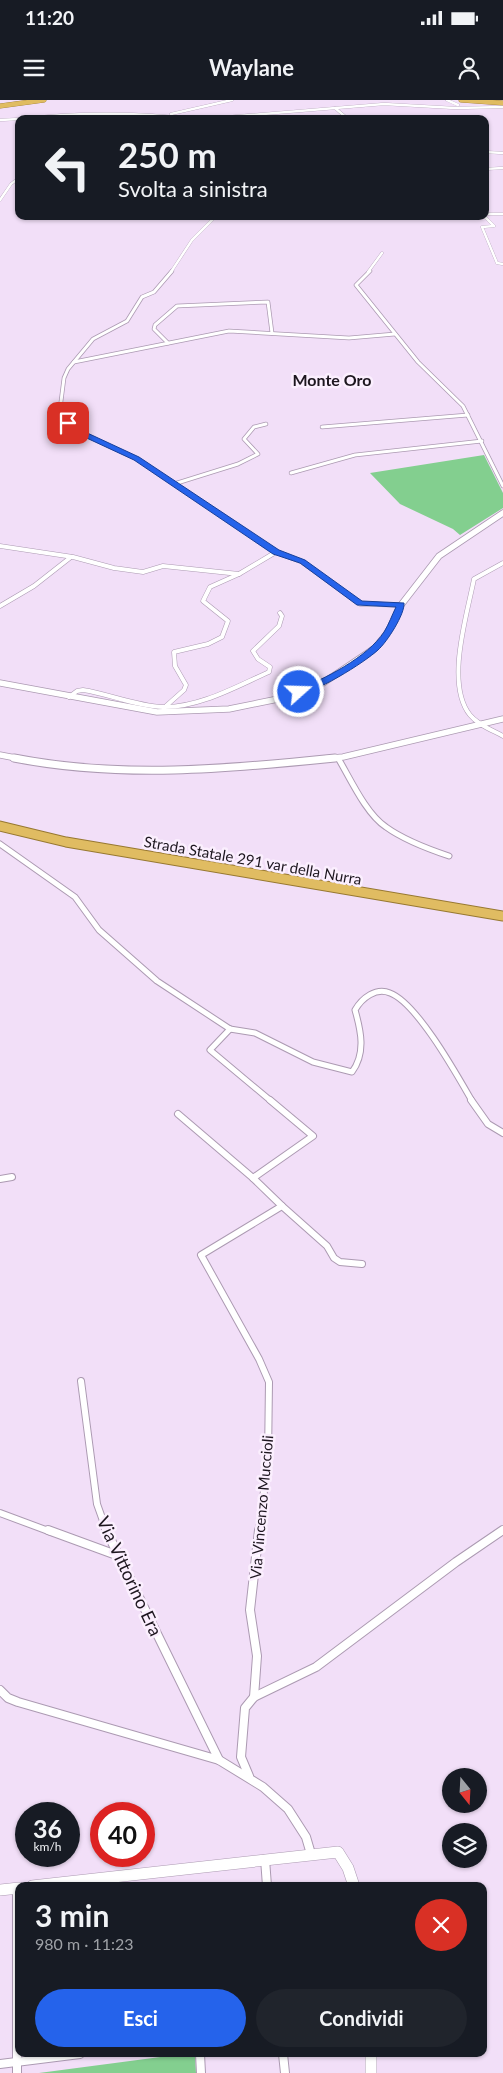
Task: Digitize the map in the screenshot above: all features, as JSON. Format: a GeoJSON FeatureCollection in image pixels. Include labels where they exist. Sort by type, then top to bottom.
{"type":"FeatureCollection","features":[{"type":"Feature","properties":{"kind":"highway"},"geometry":{"type":"LineString","coordinates":[[0,105],[33,100]]}},
{"type":"Feature","properties":{"kind":"highway"},"geometry":{"type":"LineString","coordinates":[[0,105],[44,100]]}},
{"type":"Feature","properties":{"kind":"highway"},"geometry":{"type":"LineString","coordinates":[[461,100],[503,103]]}},
{"type":"Feature","properties":{"kind":"highway"},"geometry":{"type":"LineString","coordinates":[[477,100],[503,103]]}},
{"type":"Feature","properties":{"kind":"highway","name":"Strada Statale 291 var della Nurra"},"geometry":{"type":"LineString","coordinates":[[0,826],[29,835],[111,853],[503,922]]}},
{"type":"Feature","properties":{"kind":"highway","name":"Strada Statale 291 var della Nurra"},"geometry":{"type":"LineString","coordinates":[[0,832],[63,848],[111,853],[503,916]]}},
{"type":"Feature","properties":{"kind":"street"},"geometry":{"type":"LineString","coordinates":[[171,114],[216,100]]}},
{"type":"Feature","properties":{"kind":"street"},"geometry":{"type":"LineString","coordinates":[[54,115],[71,113],[171,114],[232,100]]}},
{"type":"Feature","properties":{"kind":"street"},"geometry":{"type":"LineString","coordinates":[[447,100],[455,105],[485,107]]}},
{"type":"Feature","properties":{"kind":"street"},"geometry":{"type":"LineString","coordinates":[[251,115],[402,103],[446,107],[503,107]]}},
{"type":"Feature","properties":{"kind":"street"},"geometry":{"type":"LineString","coordinates":[[335,108],[343,115]]}},
{"type":"Feature","properties":{"kind":"street"},"geometry":{"type":"LineString","coordinates":[[0,120],[15,119]]}},
{"type":"Feature","properties":{"kind":"street"},"geometry":{"type":"LineString","coordinates":[[489,152],[503,152]]}},
{"type":"Feature","properties":{"kind":"street"},"geometry":{"type":"LineString","coordinates":[[489,169],[503,169]]}},
{"type":"Feature","properties":{"kind":"street"},"geometry":{"type":"LineString","coordinates":[[0,200],[10,184],[15,181]]}},
{"type":"Feature","properties":{"kind":"street"},"geometry":{"type":"LineString","coordinates":[[489,215],[503,214]]}},
{"type":"Feature","properties":{"kind":"street"},"geometry":{"type":"LineString","coordinates":[[212,220],[192,240],[175,267],[154,292],[142,297],[127,321],[93,339],[74,362],[64,378],[59,417],[81,433],[137,459],[276,552],[302,562],[360,604],[401,604]]}},
{"type":"Feature","properties":{"kind":"street"},"geometry":{"type":"LineString","coordinates":[[489,220],[494,226],[482,227],[484,236],[492,246],[497,263],[503,264]]}},
{"type":"Feature","properties":{"kind":"street"},"geometry":{"type":"LineString","coordinates":[[382,253],[372,268],[356,285],[418,362],[463,406],[503,486]]}},
{"type":"Feature","properties":{"kind":"street"},"geometry":{"type":"LineString","coordinates":[[168,343],[154,329],[155,325],[177,306],[268,302],[272,333]]}},
{"type":"Feature","properties":{"kind":"street"},"geometry":{"type":"LineString","coordinates":[[74,362],[214,333],[247,331],[349,338],[394,334]]}},
{"type":"Feature","properties":{"kind":"street"},"geometry":{"type":"LineString","coordinates":[[322,427],[468,415]]}},
{"type":"Feature","properties":{"kind":"street"},"geometry":{"type":"LineString","coordinates":[[174,484],[238,464],[258,454],[244,439],[254,427],[266,424]]}},
{"type":"Feature","properties":{"kind":"street"},"geometry":{"type":"LineString","coordinates":[[291,473],[355,455],[482,441]]}},
{"type":"Feature","properties":{"kind":"street"},"geometry":{"type":"LineString","coordinates":[[0,683],[157,712],[229,709],[278,699],[323,683],[375,648],[388,632],[401,604],[439,556],[503,513]]}},
{"type":"Feature","properties":{"kind":"street"},"geometry":{"type":"LineString","coordinates":[[0,546],[71,556],[114,568],[143,572],[163,566],[239,574]]}},
{"type":"Feature","properties":{"kind":"street"},"geometry":{"type":"LineString","coordinates":[[164,707],[184,690],[186,685],[175,666],[174,652],[213,644],[228,628],[228,621],[203,601],[210,587],[223,583],[276,552]]}},
{"type":"Feature","properties":{"kind":"street"},"geometry":{"type":"LineString","coordinates":[[0,606],[34,586],[71,556]]}},
{"type":"Feature","properties":{"kind":"street"},"geometry":{"type":"LineString","coordinates":[[503,563],[474,579],[458,675],[463,703],[470,715],[503,736]]}},
{"type":"Feature","properties":{"kind":"street"},"geometry":{"type":"LineString","coordinates":[[69,697],[77,690],[84,689],[114,698],[164,707],[209,697],[269,672],[270,667],[258,659],[253,651],[279,626],[282,616],[280,613]]}},
{"type":"Feature","properties":{"kind":"street"},"geometry":{"type":"LineString","coordinates":[[0,756],[50,765],[148,772],[226,769],[338,757],[503,719]]}},
{"type":"Feature","properties":{"kind":"street"},"geometry":{"type":"LineString","coordinates":[[338,757],[373,815],[386,827],[428,849],[449,856]]}},
{"type":"Feature","properties":{"kind":"street"},"geometry":{"type":"LineString","coordinates":[[0,844],[75,897],[99,930],[158,981],[230,1029],[238,1029],[262,1036],[324,1067],[352,1072],[358,1064],[361,1052],[359,1025],[355,1010],[364,998],[380,991],[389,993],[404,1004],[435,1043],[471,1101],[489,1124],[503,1133]]}},
{"type":"Feature","properties":{"kind":"street"},"geometry":{"type":"LineString","coordinates":[[230,1029],[210,1050],[313,1136],[254,1178]]}},
{"type":"Feature","properties":{"kind":"street"},"geometry":{"type":"LineString","coordinates":[[178,1114],[254,1178],[282,1206],[328,1246],[334,1258],[340,1262],[362,1264]]}},
{"type":"Feature","properties":{"kind":"street"},"geometry":{"type":"LineString","coordinates":[[0,1179],[12,1177]]}},
{"type":"Feature","properties":{"kind":"street","name":"Via Vincenzo Muccioli"},"geometry":{"type":"LineString","coordinates":[[254,1697],[257,1656],[250,1610],[268,1458],[269,1382],[259,1359],[202,1255],[282,1206]]}},
{"type":"Feature","properties":{"kind":"street","name":"Via Vittorino Era"},"geometry":{"type":"LineString","coordinates":[[81,1381],[97,1504],[103,1524],[219,1760]]}},
{"type":"Feature","properties":{"kind":"street"},"geometry":{"type":"LineString","coordinates":[[0,1513],[118,1556]]}},
{"type":"Feature","properties":{"kind":"street"},"geometry":{"type":"LineString","coordinates":[[249,1776],[241,1757],[245,1708],[254,1697],[316,1667],[456,1562],[503,1530]]}},
{"type":"Feature","properties":{"kind":"street"},"geometry":{"type":"LineString","coordinates":[[0,1690],[8,1698],[18,1702],[219,1760],[249,1776],[279,1799],[299,1820],[308,1836],[311,1854]]}},
{"type":"Feature","properties":{"kind":"street"},"geometry":{"type":"LineString","coordinates":[[66,1882],[338,1852],[348,1868],[353,1882]]}},
{"type":"Feature","properties":{"kind":"street"},"geometry":{"type":"LineString","coordinates":[[264,1859],[267,1882]]}},
{"type":"Feature","properties":{"kind":"street"},"geometry":{"type":"LineString","coordinates":[[0,1890],[15,1888]]}},
{"type":"Feature","properties":{"kind":"street"},"geometry":{"type":"LineString","coordinates":[[17,2057],[17,2073]]}},
{"type":"Feature","properties":{"kind":"street"},"geometry":{"type":"LineString","coordinates":[[0,2064],[56,2057]]}},
{"type":"Feature","properties":{"kind":"street"},"geometry":{"type":"LineString","coordinates":[[200,2057],[201,2073]]}},
{"type":"Feature","properties":{"kind":"street"},"geometry":{"type":"LineString","coordinates":[[283,2057],[285,2073]]}},
{"type":"Feature","properties":{"kind":"street"},"geometry":{"type":"LineString","coordinates":[[371,2057],[371,2073]]}},
{"type":"Feature","properties":{"kind":"green space"},"geometry":{"type":"Polygon","coordinates":[[[484,455],[503,493],[503,508],[460,535],[453,529],[400,504],[370,473],[484,455]]]}},
{"type":"Feature","properties":{"kind":"green space"},"geometry":{"type":"Polygon","coordinates":[[[160,2057],[195,2057],[196,2073],[39,2073],[160,2057]]]}},
{"type":"Feature","properties":{"kind":"district","name":"Monte Oro"},"geometry":{"type":"Point","coordinates":[332,379]}},
{"type":"Feature","properties":{"kind":"route"},"geometry":{"type":"LineString","coordinates":[[68,423],[81,433],[137,459],[276,552],[302,562],[360,604],[401,604],[388,632],[375,648],[348,668],[323,683],[299,692]]}}]}
